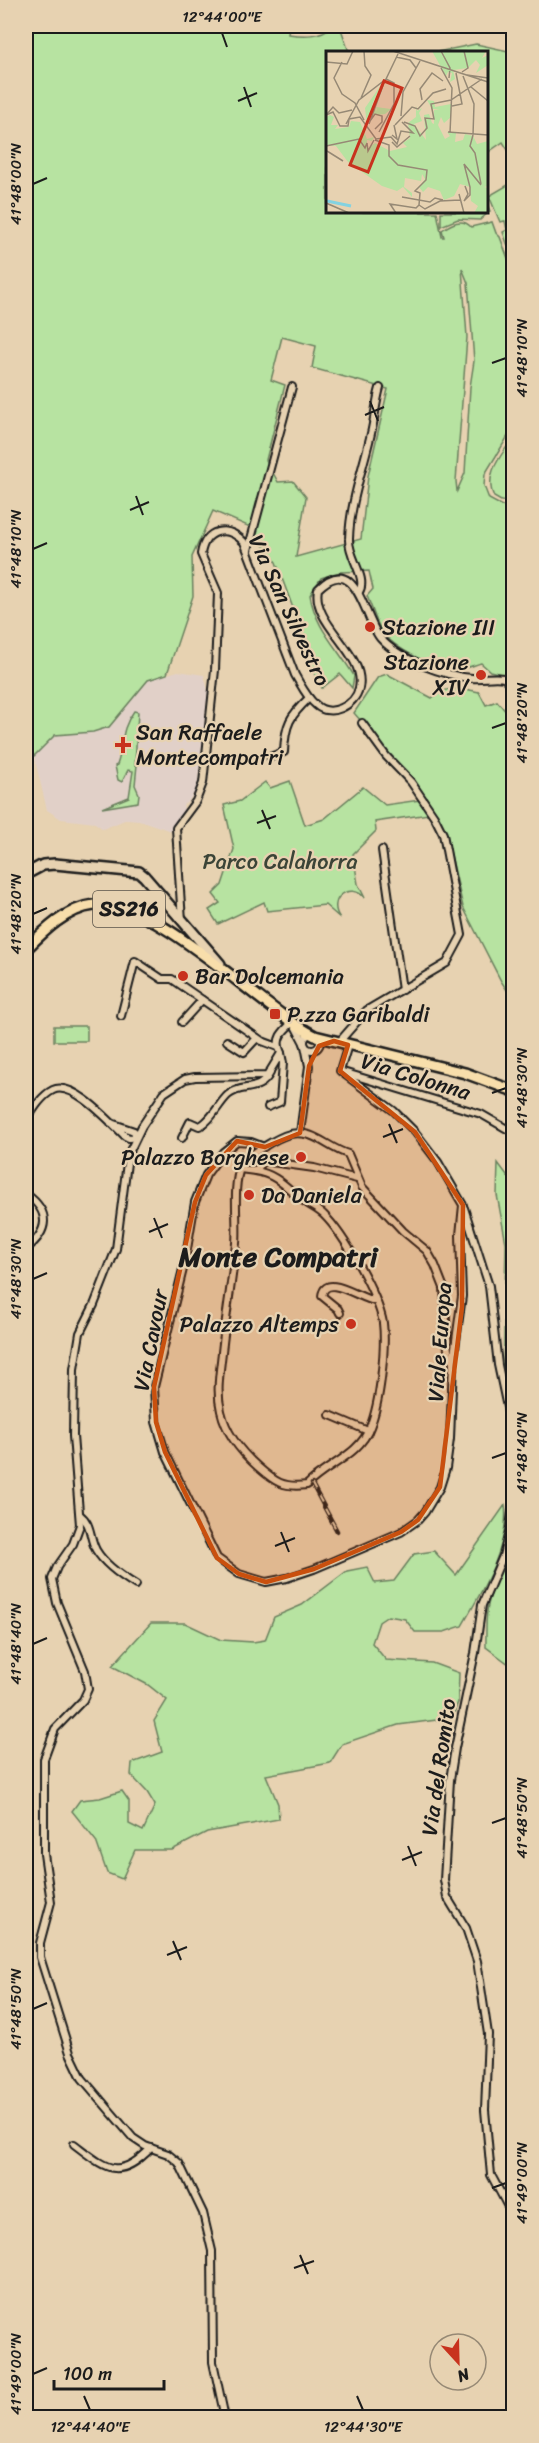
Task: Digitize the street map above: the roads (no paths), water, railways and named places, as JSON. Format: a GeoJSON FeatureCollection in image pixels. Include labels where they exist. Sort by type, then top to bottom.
{"type":"FeatureCollection","features":[{"type":"Feature","properties":{"kind":"main road","name":"SS216"},"geometry":{"type":"LineString","coordinates":[[26,949],[64,917],[93,905],[127,908],[151,920],[293,1022],[315,1035],[465,1073],[513,1091]]}},
{"type":"Feature","properties":{"kind":"street"},"geometry":{"type":"LineString","coordinates":[[248,550],[292,387]]}},
{"type":"Feature","properties":{"kind":"street"},"geometry":{"type":"LineString","coordinates":[[380,388],[357,486],[350,528],[349,553],[361,579],[362,588],[359,592],[373,628],[381,639],[394,650],[446,674],[471,678],[504,678],[509,683],[513,699]]}},
{"type":"Feature","properties":{"kind":"street","name":"Via San Silvestro"},"geometry":{"type":"LineString","coordinates":[[182,922],[176,828],[196,801],[203,783],[219,617],[218,593],[201,554],[205,540],[217,532],[225,531],[237,535],[248,550],[295,675],[318,708],[328,711],[338,710],[354,699],[359,688],[356,666],[323,614],[317,597],[318,589],[338,578],[353,585],[359,592]]}},
{"type":"Feature","properties":{"kind":"street"},"geometry":{"type":"LineString","coordinates":[[270,757],[284,752],[284,733],[292,714],[309,698]]}},
{"type":"Feature","properties":{"kind":"street"},"geometry":{"type":"LineString","coordinates":[[362,723],[386,756],[411,782],[443,834],[462,927],[458,943],[447,963],[368,1010],[340,1043],[340,1071],[394,1111],[415,1132],[438,1162],[463,1205],[488,1280],[498,1365],[507,1403],[513,1462]]}},
{"type":"Feature","properties":{"kind":"street"},"geometry":{"type":"LineString","coordinates":[[382,850],[402,990]]}},
{"type":"Feature","properties":{"kind":"street"},"geometry":{"type":"LineString","coordinates":[[26,874],[43,865],[55,864],[139,872],[227,973]]}},
{"type":"Feature","properties":{"kind":"street"},"geometry":{"type":"LineString","coordinates":[[121,1016],[135,962],[162,979],[172,979],[257,1038],[279,1050],[284,1063],[280,1102],[268,1107]]}},
{"type":"Feature","properties":{"kind":"street"},"geometry":{"type":"LineString","coordinates":[[182,1022],[202,1000]]}},
{"type":"Feature","properties":{"kind":"street"},"geometry":{"type":"LineString","coordinates":[[182,1138],[190,1122],[199,1126],[205,1125],[226,1096],[234,1091],[255,1088],[267,1078],[279,1050],[281,1034],[293,1022],[305,1045],[309,1066],[300,1133]]}},
{"type":"Feature","properties":{"kind":"street"},"geometry":{"type":"LineString","coordinates":[[305,1045],[309,1036],[315,1035],[319,1041],[319,1046],[309,1066]]}},
{"type":"Feature","properties":{"kind":"street"},"geometry":{"type":"LineString","coordinates":[[227,1041],[244,1052],[257,1038]]}},
{"type":"Feature","properties":{"kind":"street"},"geometry":{"type":"LineString","coordinates":[[305,1045],[312,1050],[322,1043],[340,1043]]}},
{"type":"Feature","properties":{"kind":"street"},"geometry":{"type":"LineString","coordinates":[[128,1155],[147,1118],[164,1093],[184,1079],[267,1076],[271,1070]]}},
{"type":"Feature","properties":{"kind":"street","name":"Via Colonna"},"geometry":{"type":"LineString","coordinates":[[340,1071],[481,1114],[513,1133]]}},
{"type":"Feature","properties":{"kind":"street"},"geometry":{"type":"LineString","coordinates":[[26,1121],[39,1102],[56,1088],[71,1090],[120,1130],[127,1143],[128,1155],[116,1249],[94,1305],[80,1333],[74,1369],[73,1436],[80,1515],[79,1529],[75,1541],[55,1570],[52,1586],[85,1671],[88,1691],[83,1700],[53,1732],[44,1759],[44,1854],[51,1902],[39,1955],[67,2045],[82,2078],[130,2135],[151,2148],[168,2154],[182,2166],[208,2228],[212,2251],[212,2352],[225,2418]]}},
{"type":"Feature","properties":{"kind":"street"},"geometry":{"type":"LineString","coordinates":[[120,1130],[147,1118]]}},
{"type":"Feature","properties":{"kind":"street"},"geometry":{"type":"LineString","coordinates":[[120,1130],[134,1131],[136,1137]]}},
{"type":"Feature","properties":{"kind":"street"},"geometry":{"type":"LineString","coordinates":[[240,1169],[262,1172],[286,1184],[300,1199],[324,1215],[350,1251],[382,1320],[383,1354],[375,1409],[364,1439],[307,1485],[297,1486],[275,1482],[249,1459],[226,1428],[220,1410],[218,1387],[225,1309],[236,1239],[240,1169],[243,1163],[264,1147],[288,1135],[300,1133],[313,1135],[335,1150],[348,1154],[362,1187],[403,1231],[427,1251],[444,1288],[448,1351],[453,1363]]}},
{"type":"Feature","properties":{"kind":"street","name":"Via Cavour"},"geometry":{"type":"LineString","coordinates":[[264,1147],[251,1142],[237,1141],[223,1152],[206,1175],[195,1202],[185,1261],[154,1387],[156,1422],[165,1452],[217,1558],[239,1574],[266,1582]]}},
{"type":"Feature","properties":{"kind":"street"},"geometry":{"type":"LineString","coordinates":[[255,1171],[264,1161],[314,1168],[357,1179]]}},
{"type":"Feature","properties":{"kind":"street"},"geometry":{"type":"LineString","coordinates":[[26,1194],[40,1207],[45,1221],[42,1232],[26,1249]]}},
{"type":"Feature","properties":{"kind":"street","name":"Viale Europa"},"geometry":{"type":"LineString","coordinates":[[266,1582],[287,1578],[401,1532],[418,1520],[441,1487],[450,1439],[453,1363],[462,1296],[460,1235],[463,1205]]}},
{"type":"Feature","properties":{"kind":"street"},"geometry":{"type":"LineString","coordinates":[[340,1313],[322,1296],[327,1286],[334,1285],[375,1301]]}},
{"type":"Feature","properties":{"kind":"street"},"geometry":{"type":"LineString","coordinates":[[330,1415],[368,1431]]}},
{"type":"Feature","properties":{"kind":"street","name":"Via del Romito"},"geometry":{"type":"LineString","coordinates":[[513,1495],[510,1528],[501,1561],[483,1603],[455,1748],[449,1786],[444,1876],[447,1897],[466,1928],[477,1961],[488,2040],[485,2110],[491,2175],[513,2218]]}},
{"type":"Feature","properties":{"kind":"street"},"geometry":{"type":"LineString","coordinates":[[80,1515],[88,1524],[100,1556],[136,1585]]}},
{"type":"Feature","properties":{"kind":"street"},"geometry":{"type":"LineString","coordinates":[[74,2144],[104,2166],[112,2169],[133,2163],[151,2148]]}},
{"type":"Feature","properties":{"kind":"railway"},"geometry":{"type":"LineString","coordinates":[[312,1484],[337,1531]]}},
{"type":"Feature","properties":{"kind":"place","name":"Stazione III"},"geometry":{"type":"Point","coordinates":[370,627]}},
{"type":"Feature","properties":{"kind":"place","name":"Stazione XIV"},"geometry":{"type":"Point","coordinates":[481,675]}},
{"type":"Feature","properties":{"kind":"place","name":"San Raffaele Montecompatri"},"geometry":{"type":"Point","coordinates":[123,745]}},
{"type":"Feature","properties":{"kind":"place","name":"Bar Dolcemania"},"geometry":{"type":"Point","coordinates":[183,976]}},
{"type":"Feature","properties":{"kind":"place","name":"P.zza Garibaldi"},"geometry":{"type":"Point","coordinates":[275,1014]}},
{"type":"Feature","properties":{"kind":"place","name":"Palazzo Borghese"},"geometry":{"type":"Point","coordinates":[301,1157]}},
{"type":"Feature","properties":{"kind":"place","name":"Da Daniela"},"geometry":{"type":"Point","coordinates":[249,1195]}},
{"type":"Feature","properties":{"kind":"place","name":"Palazzo Altemps"},"geometry":{"type":"Point","coordinates":[351,1324]}},
{"type":"Feature","properties":{"kind":"district","name":"Monte Compatri"},"geometry":{"type":"Point","coordinates":[278,1256]}},
{"type":"Feature","properties":{"kind":"park label","name":"Parco Calahorra"},"geometry":{"type":"Point","coordinates":[280,861]}}]}
